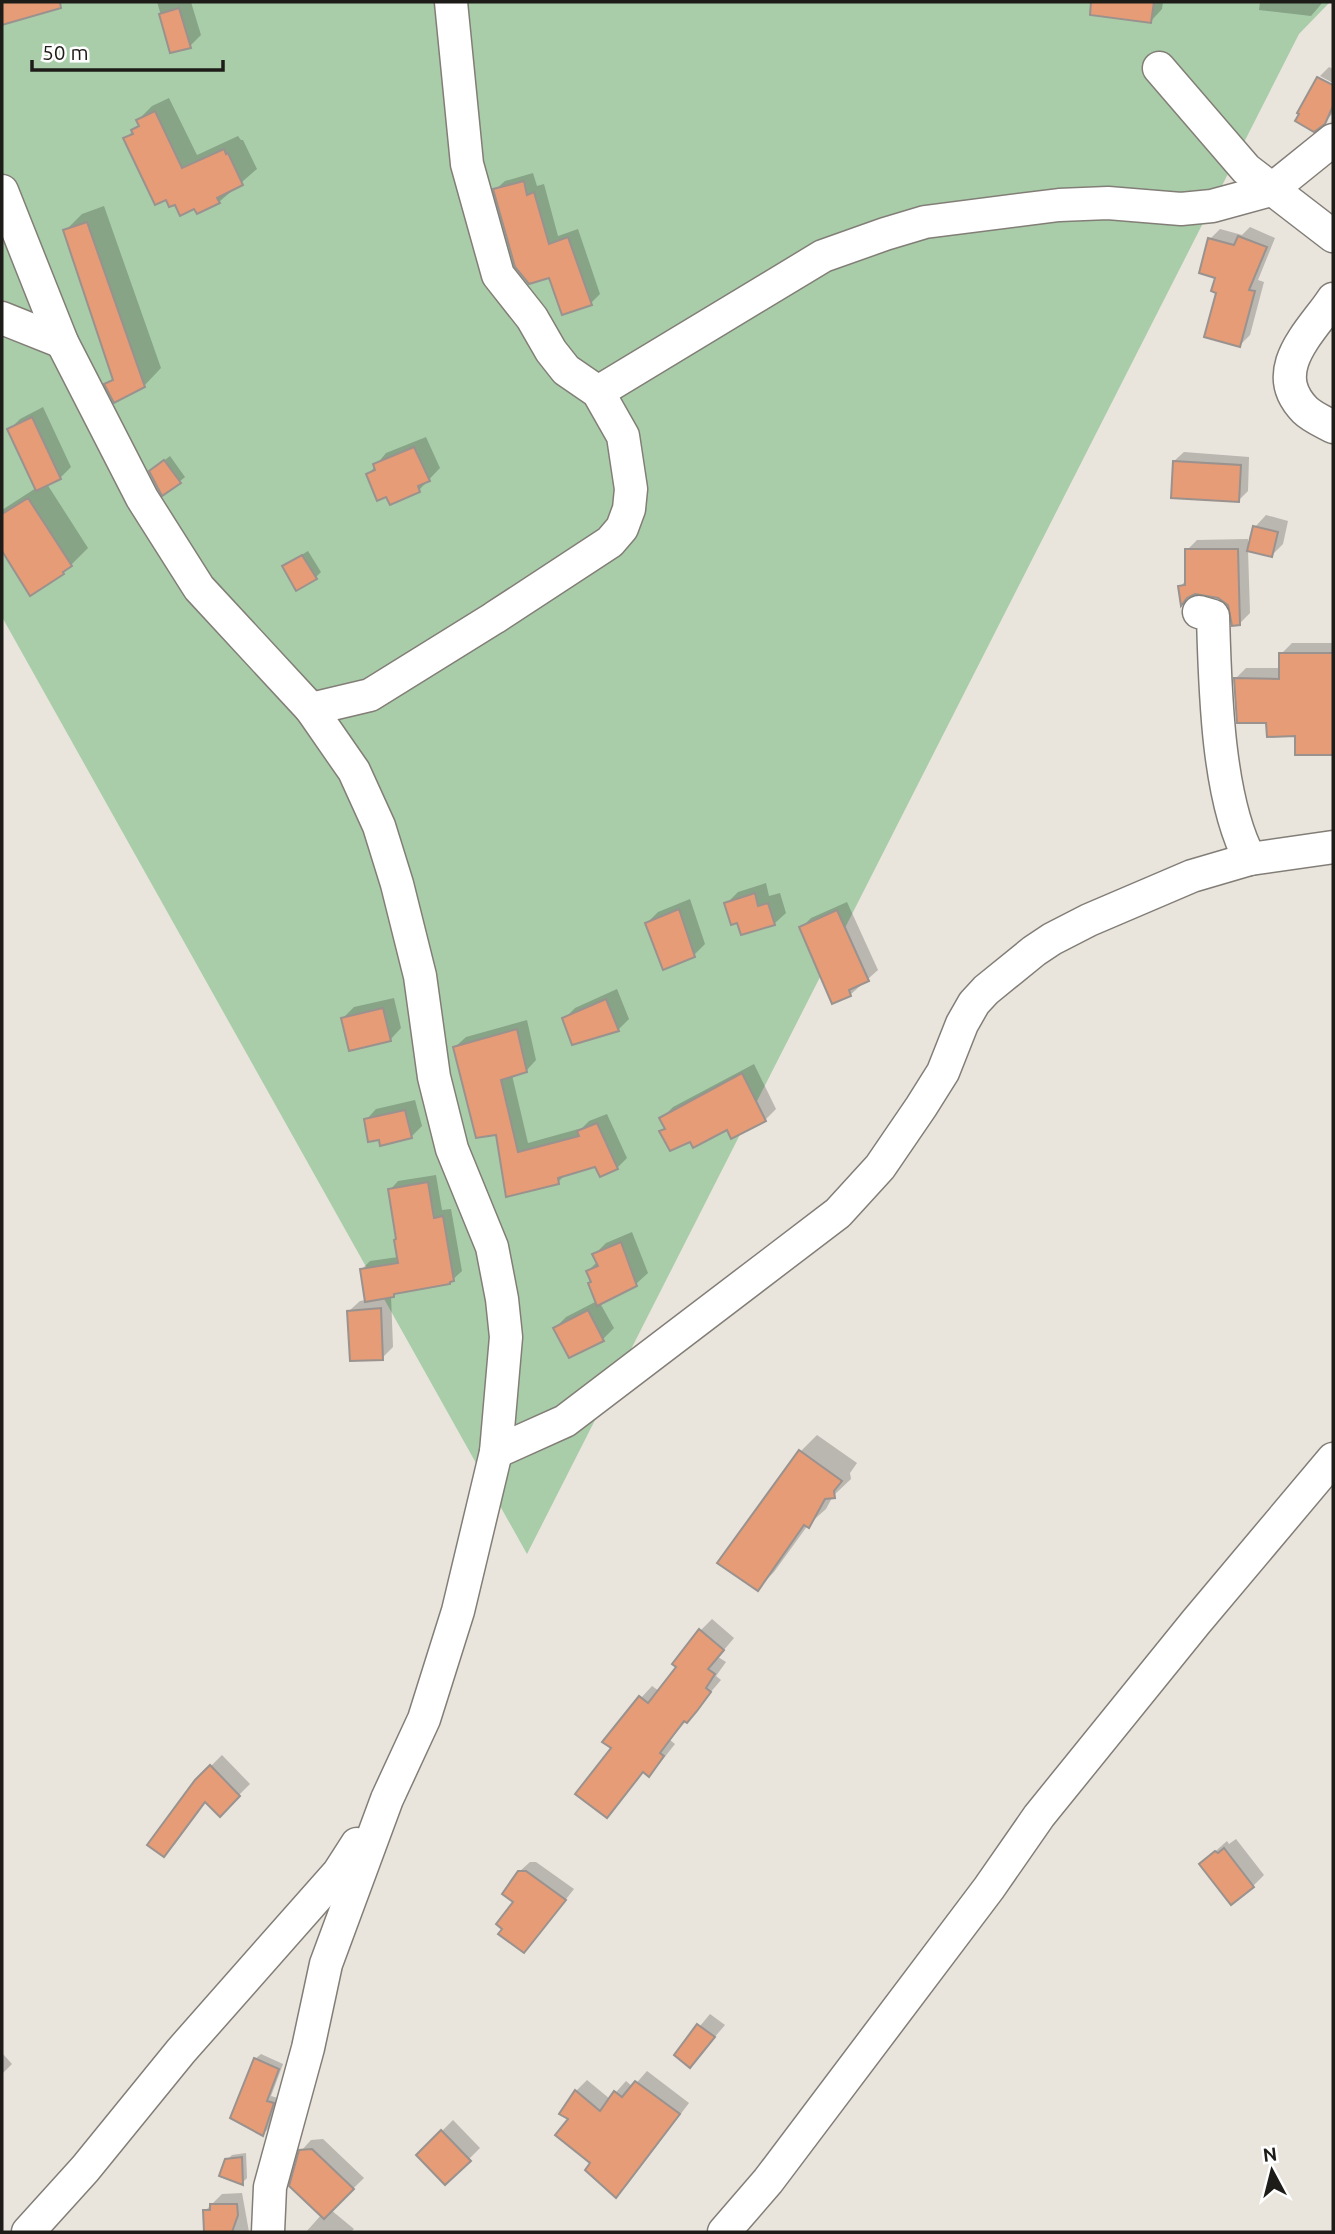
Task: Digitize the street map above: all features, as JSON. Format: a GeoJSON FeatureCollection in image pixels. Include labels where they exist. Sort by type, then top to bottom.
{"type":"FeatureCollection","features":[{"type":"Feature","properties":{"kind":"street"},"geometry":{"type":"LineString","coordinates":[[312,709],[370,695],[559,577],[605,546],[619,532],[629,509],[631,489],[624,436],[598,392],[566,370],[551,351],[532,318],[498,275],[467,164],[451,2]]}},
{"type":"Feature","properties":{"kind":"street"},"geometry":{"type":"LineString","coordinates":[[1159,68],[1246,169],[1333,236]]}},
{"type":"Feature","properties":{"kind":"street"},"geometry":{"type":"LineString","coordinates":[[598,392],[823,256],[925,222],[1059,205],[1108,203],[1181,209],[1212,206],[1271,190],[1333,140]]}},
{"type":"Feature","properties":{"kind":"street"},"geometry":{"type":"LineString","coordinates":[[2,191],[62,342],[142,498],[199,588],[312,709],[354,771],[379,826],[420,976],[434,1077],[452,1149],[492,1247],[502,1299],[506,1337],[496,1452],[458,1611],[424,1719],[387,1799],[326,1964],[270,2188],[268,2232]]}},
{"type":"Feature","properties":{"kind":"street"},"geometry":{"type":"LineString","coordinates":[[1333,299],[1297,350],[1290,368],[1290,380],[1295,396],[1305,411],[1333,427]]}},
{"type":"Feature","properties":{"kind":"street"},"geometry":{"type":"LineString","coordinates":[[2,318],[62,342]]}},
{"type":"Feature","properties":{"kind":"street"},"geometry":{"type":"LineString","coordinates":[[1199,612],[1213,616],[1226,774],[1236,829],[1250,859]]}},
{"type":"Feature","properties":{"kind":"street"},"geometry":{"type":"LineString","coordinates":[[496,1452],[565,1421],[838,1213],[880,1167],[933,1087],[948,1062],[962,1024],[974,1003],[986,990],[1052,939],[1089,920],[1192,876],[1250,859],[1333,847]]}},
{"type":"Feature","properties":{"kind":"street"},"geometry":{"type":"LineString","coordinates":[[724,2232],[768,2180],[981,1899],[1039,1816],[1196,1622],[1333,1460]]}},
{"type":"Feature","properties":{"kind":"street"},"geometry":{"type":"LineString","coordinates":[[28,2232],[85,2169],[181,2050],[339,1872],[387,1799]]}},
{"type":"Feature","properties":{"kind":"green space"},"geometry":{"type":"Polygon","coordinates":[[[2,2],[1330,2],[1299,34],[527,1554],[2,617],[2,2]]]}},
{"type":"Feature","properties":{"kind":"building"},"geometry":{"type":"Polygon","coordinates":[[[2,2],[60,2],[61,8],[2,25],[2,2]]]}},
{"type":"Feature","properties":{"kind":"building"},"geometry":{"type":"Polygon","coordinates":[[[1091,2],[1154,2],[1151,23],[1090,15],[1091,2]]]}},
{"type":"Feature","properties":{"kind":"building"},"geometry":{"type":"Polygon","coordinates":[[[179,8],[191,48],[170,53],[159,14],[179,8]]]}},
{"type":"Feature","properties":{"kind":"building"},"geometry":{"type":"Polygon","coordinates":[[[1317,77],[1333,85],[1333,106],[1325,124],[1314,132],[1295,121],[1317,77]]]}},
{"type":"Feature","properties":{"kind":"building"},"geometry":{"type":"Polygon","coordinates":[[[155,111],[182,168],[224,149],[243,185],[217,198],[220,203],[197,214],[194,209],[180,216],[175,205],[169,207],[166,200],[155,205],[123,138],[133,134],[131,130],[139,126],[136,120],[155,111]]]}},
{"type":"Feature","properties":{"kind":"building"},"geometry":{"type":"Polygon","coordinates":[[[524,181],[527,195],[534,192],[549,244],[568,237],[592,305],[562,315],[549,278],[529,284],[515,267],[493,189],[524,181]]]}},
{"type":"Feature","properties":{"kind":"building"},"geometry":{"type":"Polygon","coordinates":[[[87,222],[145,387],[114,403],[104,384],[113,380],[63,230],[87,222]]]}},
{"type":"Feature","properties":{"kind":"building"},"geometry":{"type":"Polygon","coordinates":[[[1238,236],[1267,247],[1249,290],[1255,291],[1240,347],[1204,337],[1216,293],[1211,291],[1215,278],[1199,273],[1208,238],[1234,245],[1238,236]]]}},
{"type":"Feature","properties":{"kind":"building"},"geometry":{"type":"Polygon","coordinates":[[[32,417],[61,479],[36,491],[7,429],[32,417]]]}},
{"type":"Feature","properties":{"kind":"building"},"geometry":{"type":"Polygon","coordinates":[[[414,447],[430,481],[418,486],[420,492],[390,505],[386,497],[377,501],[366,474],[375,470],[373,464],[414,447]]]}},
{"type":"Feature","properties":{"kind":"building"},"geometry":{"type":"Polygon","coordinates":[[[164,460],[181,483],[162,496],[149,471],[164,460]]]}},
{"type":"Feature","properties":{"kind":"building"},"geometry":{"type":"Polygon","coordinates":[[[1173,461],[1241,465],[1239,502],[1171,498],[1173,461]]]}},
{"type":"Feature","properties":{"kind":"building"},"geometry":{"type":"Polygon","coordinates":[[[28,498],[72,566],[30,596],[2,551],[2,514],[28,498]]]}},
{"type":"Feature","properties":{"kind":"building"},"geometry":{"type":"Polygon","coordinates":[[[1253,526],[1278,532],[1272,557],[1247,551],[1253,526]]]}},
{"type":"Feature","properties":{"kind":"building"},"geometry":{"type":"Polygon","coordinates":[[[1185,549],[1238,549],[1240,625],[1232,626],[1228,605],[1218,598],[1195,594],[1187,598],[1181,606],[1178,586],[1185,585],[1185,549]]]}},
{"type":"Feature","properties":{"kind":"building"},"geometry":{"type":"Polygon","coordinates":[[[302,555],[317,579],[296,591],[282,566],[302,555]]]}},
{"type":"Feature","properties":{"kind":"building"},"geometry":{"type":"Polygon","coordinates":[[[1279,653],[1333,653],[1333,755],[1295,755],[1295,736],[1267,737],[1266,723],[1237,723],[1234,678],[1279,679],[1279,653]]]}},
{"type":"Feature","properties":{"kind":"building"},"geometry":{"type":"Polygon","coordinates":[[[755,893],[758,906],[768,903],[775,925],[741,935],[737,923],[731,925],[724,903],[755,893]]]}},
{"type":"Feature","properties":{"kind":"building"},"geometry":{"type":"Polygon","coordinates":[[[679,909],[695,957],[663,970],[645,923],[679,909]]]}},
{"type":"Feature","properties":{"kind":"building"},"geometry":{"type":"Polygon","coordinates":[[[837,910],[869,981],[849,990],[851,996],[832,1004],[799,927],[837,910]]]}},
{"type":"Feature","properties":{"kind":"building"},"geometry":{"type":"Polygon","coordinates":[[[606,999],[619,1031],[572,1045],[562,1018],[606,999]]]}},
{"type":"Feature","properties":{"kind":"building"},"geometry":{"type":"Polygon","coordinates":[[[383,1008],[391,1041],[349,1051],[341,1018],[383,1008]]]}},
{"type":"Feature","properties":{"kind":"building"},"geometry":{"type":"Polygon","coordinates":[[[517,1029],[527,1072],[501,1080],[518,1152],[579,1136],[577,1131],[597,1123],[618,1169],[600,1177],[595,1167],[558,1178],[559,1184],[506,1197],[496,1135],[476,1138],[453,1047],[517,1029]]]}},
{"type":"Feature","properties":{"kind":"building"},"geometry":{"type":"Polygon","coordinates":[[[742,1073],[766,1121],[731,1139],[727,1130],[693,1148],[690,1142],[670,1151],[659,1131],[665,1129],[659,1118],[742,1073]]]}},
{"type":"Feature","properties":{"kind":"building"},"geometry":{"type":"Polygon","coordinates":[[[405,1110],[412,1138],[380,1146],[379,1140],[368,1142],[364,1119],[405,1110]]]}},
{"type":"Feature","properties":{"kind":"building"},"geometry":{"type":"Polygon","coordinates":[[[428,1182],[434,1218],[443,1216],[454,1281],[365,1302],[360,1269],[398,1263],[388,1189],[428,1182]]]}},
{"type":"Feature","properties":{"kind":"building"},"geometry":{"type":"Polygon","coordinates":[[[621,1242],[637,1286],[597,1306],[586,1271],[598,1266],[592,1254],[621,1242]]]}},
{"type":"Feature","properties":{"kind":"building"},"geometry":{"type":"Polygon","coordinates":[[[381,1308],[383,1360],[350,1361],[347,1311],[381,1308]]]}},
{"type":"Feature","properties":{"kind":"building"},"geometry":{"type":"Polygon","coordinates":[[[588,1310],[604,1341],[569,1358],[553,1328],[588,1310]]]}},
{"type":"Feature","properties":{"kind":"building"},"geometry":{"type":"Polygon","coordinates":[[[799,1450],[842,1481],[834,1491],[835,1498],[825,1499],[809,1528],[804,1525],[758,1591],[717,1563],[799,1450]]]}},
{"type":"Feature","properties":{"kind":"building"},"geometry":{"type":"Polygon","coordinates":[[[699,1629],[724,1650],[708,1669],[715,1674],[706,1688],[711,1692],[687,1723],[684,1721],[660,1753],[664,1756],[649,1777],[643,1772],[607,1818],[575,1794],[611,1748],[602,1742],[639,1696],[648,1703],[676,1667],[672,1664],[699,1629]]]}},
{"type":"Feature","properties":{"kind":"building"},"geometry":{"type":"Polygon","coordinates":[[[210,1765],[240,1796],[220,1817],[205,1802],[164,1857],[147,1845],[195,1780],[210,1765]]]}},
{"type":"Feature","properties":{"kind":"building"},"geometry":{"type":"Polygon","coordinates":[[[1224,1848],[1254,1887],[1231,1905],[1199,1864],[1215,1851],[1218,1853],[1224,1848]]]}},
{"type":"Feature","properties":{"kind":"building"},"geometry":{"type":"Polygon","coordinates":[[[518,1871],[526,1871],[566,1900],[524,1953],[498,1934],[502,1929],[496,1924],[513,1902],[502,1894],[518,1871]]]}},
{"type":"Feature","properties":{"kind":"building"},"geometry":{"type":"Polygon","coordinates":[[[697,2024],[715,2037],[690,2068],[674,2055],[697,2024]]]}},
{"type":"Feature","properties":{"kind":"building"},"geometry":{"type":"Polygon","coordinates":[[[254,2058],[279,2069],[267,2101],[274,2103],[263,2136],[230,2118],[254,2058]]]}},
{"type":"Feature","properties":{"kind":"building"},"geometry":{"type":"Polygon","coordinates":[[[635,2081],[680,2114],[616,2198],[585,2170],[590,2163],[555,2135],[568,2119],[559,2114],[575,2090],[600,2111],[614,2091],[622,2097],[635,2081]]]}},
{"type":"Feature","properties":{"kind":"building"},"geometry":{"type":"Polygon","coordinates":[[[441,2130],[471,2161],[445,2185],[416,2155],[441,2130]]]}},
{"type":"Feature","properties":{"kind":"building"},"geometry":{"type":"Polygon","coordinates":[[[312,2149],[354,2189],[324,2219],[289,2186],[299,2150],[312,2149]]]}},
{"type":"Feature","properties":{"kind":"building"},"geometry":{"type":"Polygon","coordinates":[[[242,2157],[243,2185],[219,2176],[225,2159],[242,2157]]]}},
{"type":"Feature","properties":{"kind":"building"},"geometry":{"type":"Polygon","coordinates":[[[210,2204],[237,2204],[238,2215],[232,2232],[204,2232],[203,2210],[210,2210],[210,2204]]]}}]}
